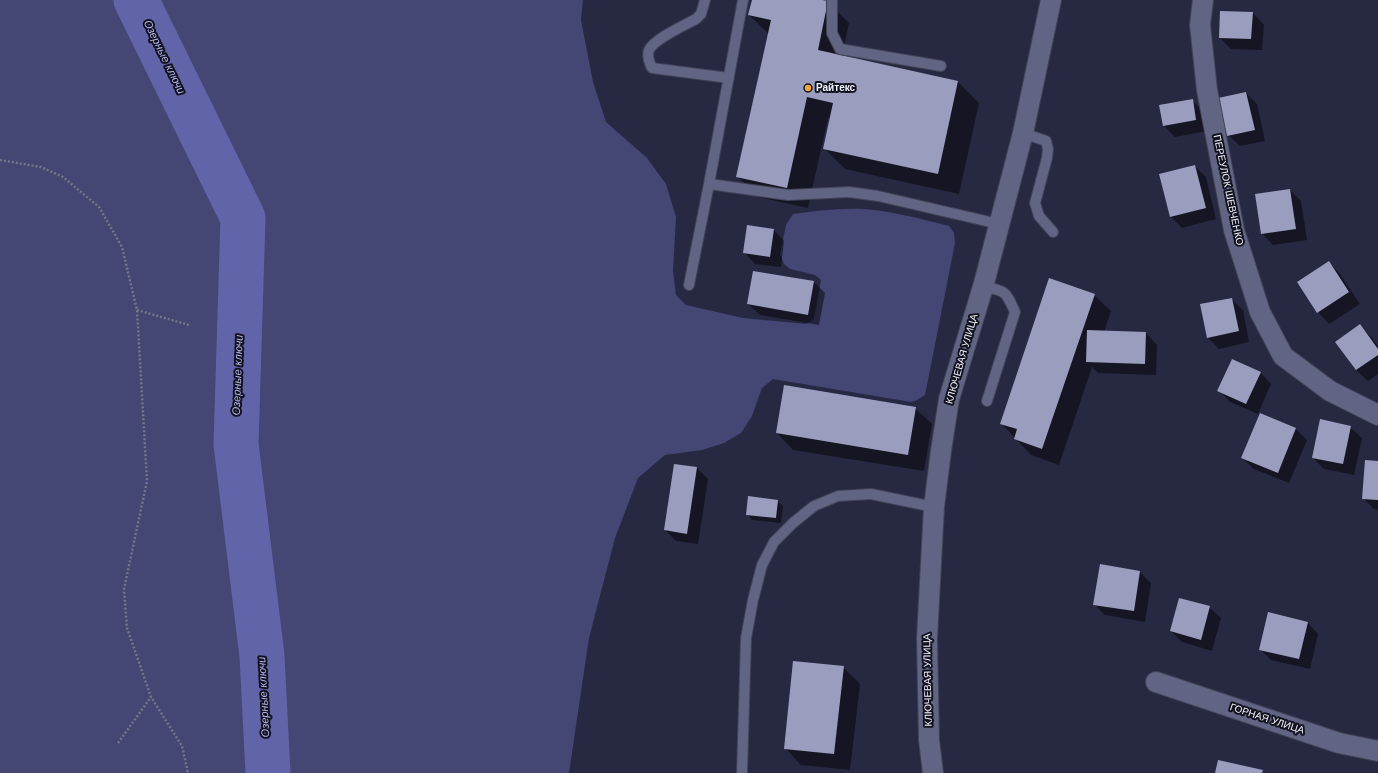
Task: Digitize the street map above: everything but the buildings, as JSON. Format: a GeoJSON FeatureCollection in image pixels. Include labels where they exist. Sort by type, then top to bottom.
{"type":"FeatureCollection","features":[{"type":"Feature","properties":{"kind":"street","name":"КЛЮЧЕВАЯ УЛИЦА"},"geometry":{"type":"LineString","coordinates":[[933,773],[929,740],[927,638],[934,507],[941,451],[949,399],[983,287],[1023,133],[1051,0]]}},
{"type":"Feature","properties":{"kind":"street","name":"ПЕРЕУЛОК ШЕВЧЕНКО"},"geometry":{"type":"LineString","coordinates":[[1203,0],[1200,25],[1207,90],[1234,230],[1260,312],[1283,356],[1330,391],[1378,414]]}},
{"type":"Feature","properties":{"kind":"street","name":"ГОРНАЯ УЛИЦА"},"geometry":{"type":"LineString","coordinates":[[1156,682],[1339,743],[1378,751]]}},
{"type":"Feature","properties":{"kind":"lane"},"geometry":{"type":"LineString","coordinates":[[706,0],[701,14],[696,19],[654,42],[648,51],[649,60],[652,68],[729,78]]}},
{"type":"Feature","properties":{"kind":"lane"},"geometry":{"type":"LineString","coordinates":[[689,285],[710,184],[743,0]]}},
{"type":"Feature","properties":{"kind":"lane"},"geometry":{"type":"LineString","coordinates":[[832,0],[832,33],[840,49],[941,66]]}},
{"type":"Feature","properties":{"kind":"lane"},"geometry":{"type":"LineString","coordinates":[[1023,133],[1046,142],[1048,148],[1047,158],[1034,203],[1039,216],[1053,232]]}},
{"type":"Feature","properties":{"kind":"lane"},"geometry":{"type":"LineString","coordinates":[[710,184],[788,195],[849,192],[878,196],[999,224]]}},
{"type":"Feature","properties":{"kind":"lane"},"geometry":{"type":"LineString","coordinates":[[983,287],[1001,290],[1008,296],[1015,312],[987,401]]}},
{"type":"Feature","properties":{"kind":"lane"},"geometry":{"type":"LineString","coordinates":[[742,773],[746,638],[752,600],[762,565],[774,542],[793,522],[814,506],[838,496],[871,494],[934,507]]}},
{"type":"Feature","properties":{"kind":"path"},"geometry":{"type":"LineString","coordinates":[[0,160],[41,167],[63,177],[99,208],[122,247],[137,310],[147,481],[124,588],[128,628],[151,697],[182,746],[188,773]]}},
{"type":"Feature","properties":{"kind":"path"},"geometry":{"type":"LineString","coordinates":[[137,310],[189,325]]}},
{"type":"Feature","properties":{"kind":"path"},"geometry":{"type":"LineString","coordinates":[[118,743],[151,697]]}},
{"type":"Feature","properties":{"kind":"shaded area"},"geometry":{"type":"Polygon","coordinates":[[[0,0],[583,0],[581,20],[593,82],[606,122],[647,158],[666,184],[676,217],[673,271],[676,295],[686,305],[743,318],[806,324],[814,319],[821,280],[815,275],[790,269],[784,264],[780,254],[786,225],[793,214],[837,209],[864,209],[896,213],[949,226],[954,233],[955,243],[925,395],[911,402],[773,379],[762,388],[752,416],[741,433],[724,443],[702,450],[665,455],[638,478],[615,538],[589,638],[569,773],[0,773],[0,0]]]}},
{"type":"Feature","properties":{"kind":"waterway","name":"Озерные ключи"},"geometry":{"type":"LineString","coordinates":[[136,0],[243,218],[236,444],[262,656],[268,773]]}},
{"type":"Feature","properties":{"kind":"place","name":"Райтекс"},"geometry":{"type":"Point","coordinates":[808,88]}}]}
